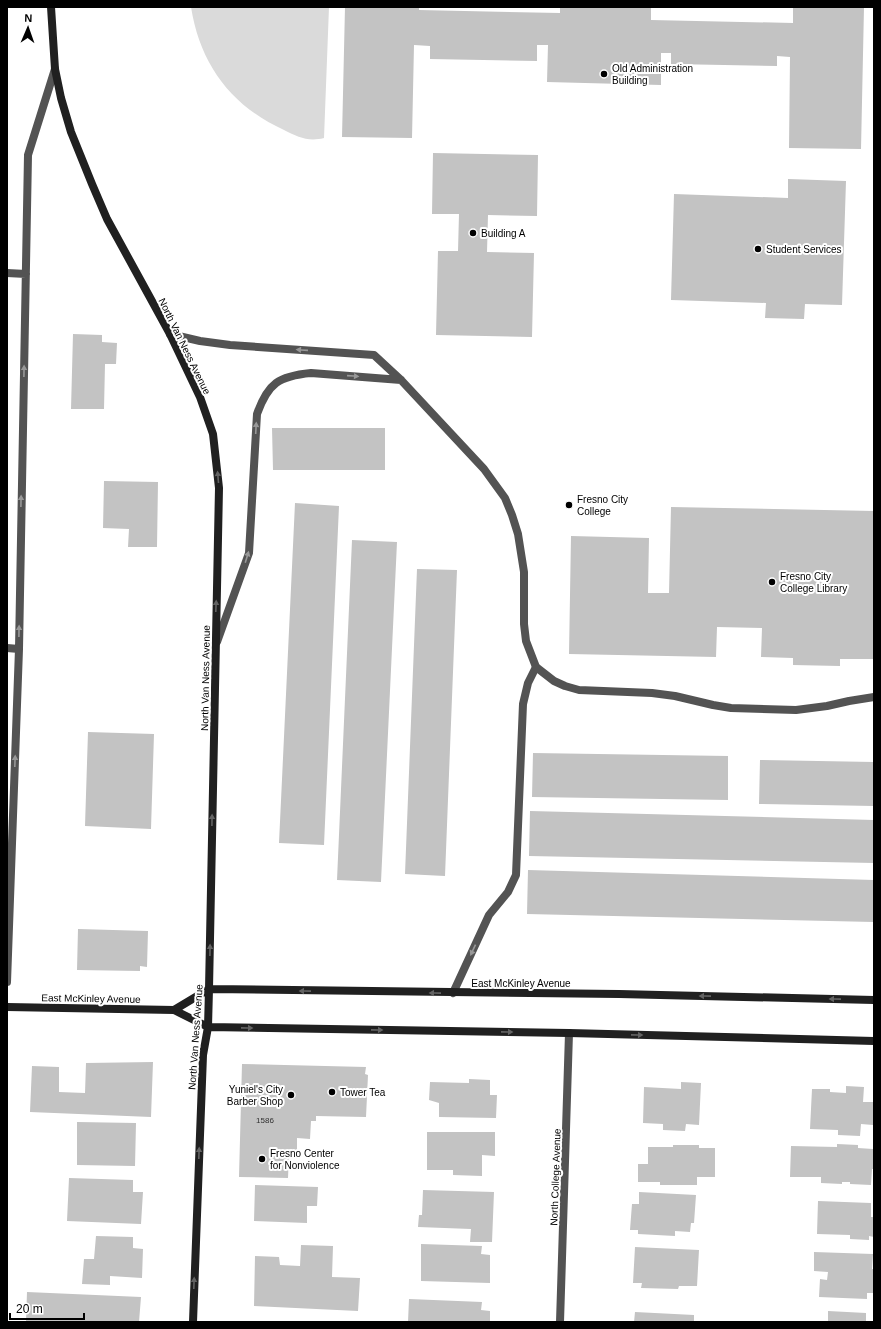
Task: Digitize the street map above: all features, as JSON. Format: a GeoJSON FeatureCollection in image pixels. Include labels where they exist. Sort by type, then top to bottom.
{"type":"FeatureCollection","features":[{"type":"Feature","properties":{"kind":"main road","name":"North Van Ness Avenue"},"geometry":{"type":"LineString","coordinates":[[51,7],[56,69],[61,98],[71,132],[107,219],[170,334],[200,397],[213,434],[217,459],[220,488],[215,646],[208,1027],[203,1055],[193,1322]]}},
{"type":"Feature","properties":{"kind":"main road","name":"East McKinley Avenue"},"geometry":{"type":"LineString","coordinates":[[209,989],[619,994],[874,1000]]}},
{"type":"Feature","properties":{"kind":"main road"},"geometry":{"type":"LineString","coordinates":[[174,1010],[209,989]]}},
{"type":"Feature","properties":{"kind":"main road","name":"East McKinley Avenue"},"geometry":{"type":"LineString","coordinates":[[7,1007],[174,1010],[208,1027],[874,1040]]}},
{"type":"Feature","properties":{"kind":"street"},"geometry":{"type":"LineString","coordinates":[[7,982],[19,649],[28,154],[56,69]]}},
{"type":"Feature","properties":{"kind":"street"},"geometry":{"type":"LineString","coordinates":[[7,273],[26,274]]}},
{"type":"Feature","properties":{"kind":"street"},"geometry":{"type":"LineString","coordinates":[[170,334],[200,341],[230,345],[374,355],[401,380],[484,469],[504,498],[512,515],[519,540],[524,572],[524,624],[526,641],[536,667],[554,681],[579,690],[652,692],[731,708],[796,710],[874,697]]}},
{"type":"Feature","properties":{"kind":"street"},"geometry":{"type":"LineString","coordinates":[[215,646],[249,553],[257,414],[264,396],[272,386],[280,380],[299,374],[311,373],[401,380]]}},
{"type":"Feature","properties":{"kind":"street"},"geometry":{"type":"LineString","coordinates":[[7,648],[19,649]]}},
{"type":"Feature","properties":{"kind":"street"},"geometry":{"type":"LineString","coordinates":[[453,993],[489,915],[508,892],[516,875],[523,704],[528,683],[536,667]]}},
{"type":"Feature","properties":{"kind":"street","name":"North College Avenue"},"geometry":{"type":"LineString","coordinates":[[560,1322],[569,1033]]}},
{"type":"Feature","properties":{"kind":"shaded area"},"geometry":{"type":"Polygon","coordinates":[[[191,7],[329,7],[324,138],[308,139],[289,133],[248,109],[234,96],[210,65],[195,28],[191,7]]]}},
{"type":"Feature","properties":{"kind":"building","name":"Old Administration Building"},"geometry":{"type":"Polygon","coordinates":[[[345,7],[419,7],[419,10],[560,13],[560,7],[651,7],[651,20],[793,23],[793,7],[864,7],[861,149],[789,148],[790,57],[777,56],[777,66],[671,64],[671,53],[661,53],[661,85],[547,82],[548,45],[537,45],[537,61],[430,59],[430,46],[414,45],[412,138],[342,137],[345,7]]]}},
{"type":"Feature","properties":{"kind":"building","name":"Building A"},"geometry":{"type":"Polygon","coordinates":[[[433,153],[538,155],[537,216],[488,215],[487,252],[534,253],[532,337],[436,335],[438,251],[458,251],[459,214],[432,214],[433,153]]]}},
{"type":"Feature","properties":{"kind":"building","name":"Student Services"},"geometry":{"type":"Polygon","coordinates":[[[788,179],[846,181],[842,305],[805,304],[804,319],[765,318],[766,303],[671,300],[674,194],[788,198],[788,179]]]}},
{"type":"Feature","properties":{"kind":"building"},"geometry":{"type":"Polygon","coordinates":[[[73,334],[102,335],[102,342],[117,343],[116,364],[105,364],[104,409],[71,409],[73,334]]]}},
{"type":"Feature","properties":{"kind":"building"},"geometry":{"type":"Polygon","coordinates":[[[272,428],[385,428],[385,470],[273,470],[272,428]]]}},
{"type":"Feature","properties":{"kind":"building"},"geometry":{"type":"Polygon","coordinates":[[[104,481],[158,482],[157,547],[128,547],[129,529],[103,528],[104,481]]]}},
{"type":"Feature","properties":{"kind":"building"},"geometry":{"type":"Polygon","coordinates":[[[295,503],[339,506],[324,845],[279,843],[295,503]]]}},
{"type":"Feature","properties":{"kind":"building","name":"Fresno City College Library"},"geometry":{"type":"Polygon","coordinates":[[[671,507],[874,511],[874,659],[840,659],[840,666],[793,665],[793,658],[761,657],[762,628],[717,627],[716,657],[569,654],[571,536],[649,538],[648,593],[669,593],[671,507]]]}},
{"type":"Feature","properties":{"kind":"building"},"geometry":{"type":"Polygon","coordinates":[[[352,540],[397,542],[381,882],[337,880],[352,540]]]}},
{"type":"Feature","properties":{"kind":"building"},"geometry":{"type":"Polygon","coordinates":[[[417,569],[457,570],[445,876],[405,874],[417,569]]]}},
{"type":"Feature","properties":{"kind":"building"},"geometry":{"type":"Polygon","coordinates":[[[88,732],[154,734],[151,829],[85,826],[88,732]]]}},
{"type":"Feature","properties":{"kind":"building"},"geometry":{"type":"Polygon","coordinates":[[[533,753],[728,756],[728,800],[532,797],[533,753]]]}},
{"type":"Feature","properties":{"kind":"building"},"geometry":{"type":"Polygon","coordinates":[[[760,760],[874,762],[874,806],[759,804],[760,760]]]}},
{"type":"Feature","properties":{"kind":"building"},"geometry":{"type":"Polygon","coordinates":[[[530,811],[874,820],[874,863],[529,856],[530,811]]]}},
{"type":"Feature","properties":{"kind":"building"},"geometry":{"type":"Polygon","coordinates":[[[528,870],[874,880],[874,922],[527,914],[528,870]]]}},
{"type":"Feature","properties":{"kind":"building"},"geometry":{"type":"Polygon","coordinates":[[[78,929],[148,931],[147,967],[140,966],[140,971],[77,970],[78,929]]]}},
{"type":"Feature","properties":{"kind":"building"},"geometry":{"type":"Polygon","coordinates":[[[153,1062],[151,1117],[30,1112],[32,1066],[59,1067],[59,1092],[85,1093],[86,1063],[153,1062]]]}},
{"type":"Feature","properties":{"kind":"building"},"geometry":{"type":"Polygon","coordinates":[[[242,1064],[366,1067],[365,1074],[368,1075],[366,1117],[316,1116],[316,1121],[311,1121],[310,1139],[297,1138],[297,1154],[289,1154],[288,1178],[239,1177],[242,1064]]]}},
{"type":"Feature","properties":{"kind":"building"},"geometry":{"type":"Polygon","coordinates":[[[469,1079],[490,1080],[490,1095],[497,1095],[496,1118],[439,1117],[439,1103],[429,1100],[430,1082],[469,1083],[469,1079]]]}},
{"type":"Feature","properties":{"kind":"building"},"geometry":{"type":"Polygon","coordinates":[[[681,1082],[701,1083],[699,1125],[686,1124],[685,1131],[663,1130],[663,1124],[643,1123],[644,1087],[681,1089],[681,1082]]]}},
{"type":"Feature","properties":{"kind":"building"},"geometry":{"type":"Polygon","coordinates":[[[846,1086],[864,1087],[863,1102],[874,1102],[873,1125],[861,1124],[860,1136],[838,1135],[838,1130],[810,1129],[812,1089],[830,1089],[830,1092],[846,1093],[846,1086]]]}},
{"type":"Feature","properties":{"kind":"building"},"geometry":{"type":"Polygon","coordinates":[[[77,1122],[136,1123],[135,1166],[77,1165],[77,1122]]]}},
{"type":"Feature","properties":{"kind":"building"},"geometry":{"type":"Polygon","coordinates":[[[427,1132],[495,1132],[495,1156],[482,1155],[482,1176],[453,1175],[453,1170],[427,1170],[427,1132]]]}},
{"type":"Feature","properties":{"kind":"building"},"geometry":{"type":"Polygon","coordinates":[[[837,1144],[858,1145],[858,1148],[873,1149],[874,1169],[872,1169],[871,1185],[850,1184],[850,1182],[842,1182],[842,1184],[821,1183],[821,1177],[790,1177],[791,1146],[837,1147],[837,1144]]]}},
{"type":"Feature","properties":{"kind":"building"},"geometry":{"type":"Polygon","coordinates":[[[673,1145],[699,1145],[699,1148],[715,1148],[715,1177],[697,1177],[697,1185],[660,1185],[660,1182],[638,1182],[638,1164],[648,1164],[648,1147],[673,1147],[673,1145]]]}},
{"type":"Feature","properties":{"kind":"building"},"geometry":{"type":"Polygon","coordinates":[[[69,1178],[133,1180],[133,1192],[143,1192],[141,1224],[67,1221],[69,1178]]]}},
{"type":"Feature","properties":{"kind":"building"},"geometry":{"type":"Polygon","coordinates":[[[255,1185],[318,1187],[317,1206],[307,1206],[307,1223],[254,1221],[255,1185]]]}},
{"type":"Feature","properties":{"kind":"building"},"geometry":{"type":"Polygon","coordinates":[[[423,1190],[494,1192],[492,1242],[470,1242],[471,1229],[418,1227],[419,1215],[422,1215],[423,1190]]]}},
{"type":"Feature","properties":{"kind":"building"},"geometry":{"type":"Polygon","coordinates":[[[639,1192],[696,1195],[694,1223],[691,1223],[690,1232],[675,1231],[675,1236],[638,1234],[638,1230],[630,1230],[632,1204],[639,1204],[639,1192]]]}},
{"type":"Feature","properties":{"kind":"building"},"geometry":{"type":"Polygon","coordinates":[[[818,1201],[871,1203],[871,1217],[874,1217],[874,1237],[869,1236],[869,1240],[850,1239],[850,1235],[817,1234],[818,1201]]]}},
{"type":"Feature","properties":{"kind":"building"},"geometry":{"type":"Polygon","coordinates":[[[96,1236],[133,1237],[133,1248],[143,1249],[142,1278],[110,1276],[110,1285],[82,1284],[84,1259],[94,1259],[96,1236]]]}},
{"type":"Feature","properties":{"kind":"building"},"geometry":{"type":"Polygon","coordinates":[[[421,1244],[482,1246],[481,1254],[490,1255],[490,1283],[421,1281],[421,1244]]]}},
{"type":"Feature","properties":{"kind":"building"},"geometry":{"type":"Polygon","coordinates":[[[301,1245],[333,1246],[332,1277],[360,1278],[358,1311],[254,1306],[255,1256],[279,1257],[280,1265],[300,1266],[301,1245]]]}},
{"type":"Feature","properties":{"kind":"building"},"geometry":{"type":"Polygon","coordinates":[[[635,1247],[699,1250],[697,1286],[679,1286],[678,1289],[641,1288],[642,1283],[633,1283],[635,1247]]]}},
{"type":"Feature","properties":{"kind":"building"},"geometry":{"type":"Polygon","coordinates":[[[814,1252],[873,1254],[872,1269],[874,1269],[874,1293],[867,1293],[867,1299],[819,1297],[820,1279],[827,1280],[828,1272],[814,1271],[814,1252]]]}},
{"type":"Feature","properties":{"kind":"building"},"geometry":{"type":"Polygon","coordinates":[[[27,1292],[141,1297],[139,1322],[26,1322],[27,1292]]]}},
{"type":"Feature","properties":{"kind":"building"},"geometry":{"type":"Polygon","coordinates":[[[409,1299],[482,1302],[481,1310],[490,1311],[490,1322],[408,1322],[409,1299]]]}},
{"type":"Feature","properties":{"kind":"building"},"geometry":{"type":"Polygon","coordinates":[[[828,1311],[866,1313],[866,1322],[828,1322],[828,1311]]]}},
{"type":"Feature","properties":{"kind":"building"},"geometry":{"type":"Polygon","coordinates":[[[635,1312],[694,1315],[694,1322],[634,1322],[635,1312]]]}},
{"type":"Feature","properties":{"kind":"place","name":"Old Administration Building"},"geometry":{"type":"Point","coordinates":[604,74]}},
{"type":"Feature","properties":{"kind":"place","name":"Building A"},"geometry":{"type":"Point","coordinates":[473,233]}},
{"type":"Feature","properties":{"kind":"place","name":"Student Services"},"geometry":{"type":"Point","coordinates":[758,249]}},
{"type":"Feature","properties":{"kind":"place","name":"Fresno City College"},"geometry":{"type":"Point","coordinates":[569,505]}},
{"type":"Feature","properties":{"kind":"place","name":"Fresno City College Library"},"geometry":{"type":"Point","coordinates":[772,582]}},
{"type":"Feature","properties":{"kind":"place","name":"Tower Tea"},"geometry":{"type":"Point","coordinates":[332,1092]}},
{"type":"Feature","properties":{"kind":"place","name":"Yuniel's City Barber Shop"},"geometry":{"type":"Point","coordinates":[291,1095]}},
{"type":"Feature","properties":{"kind":"place","name":"Fresno Center for Nonviolence"},"geometry":{"type":"Point","coordinates":[262,1159]}}]}
